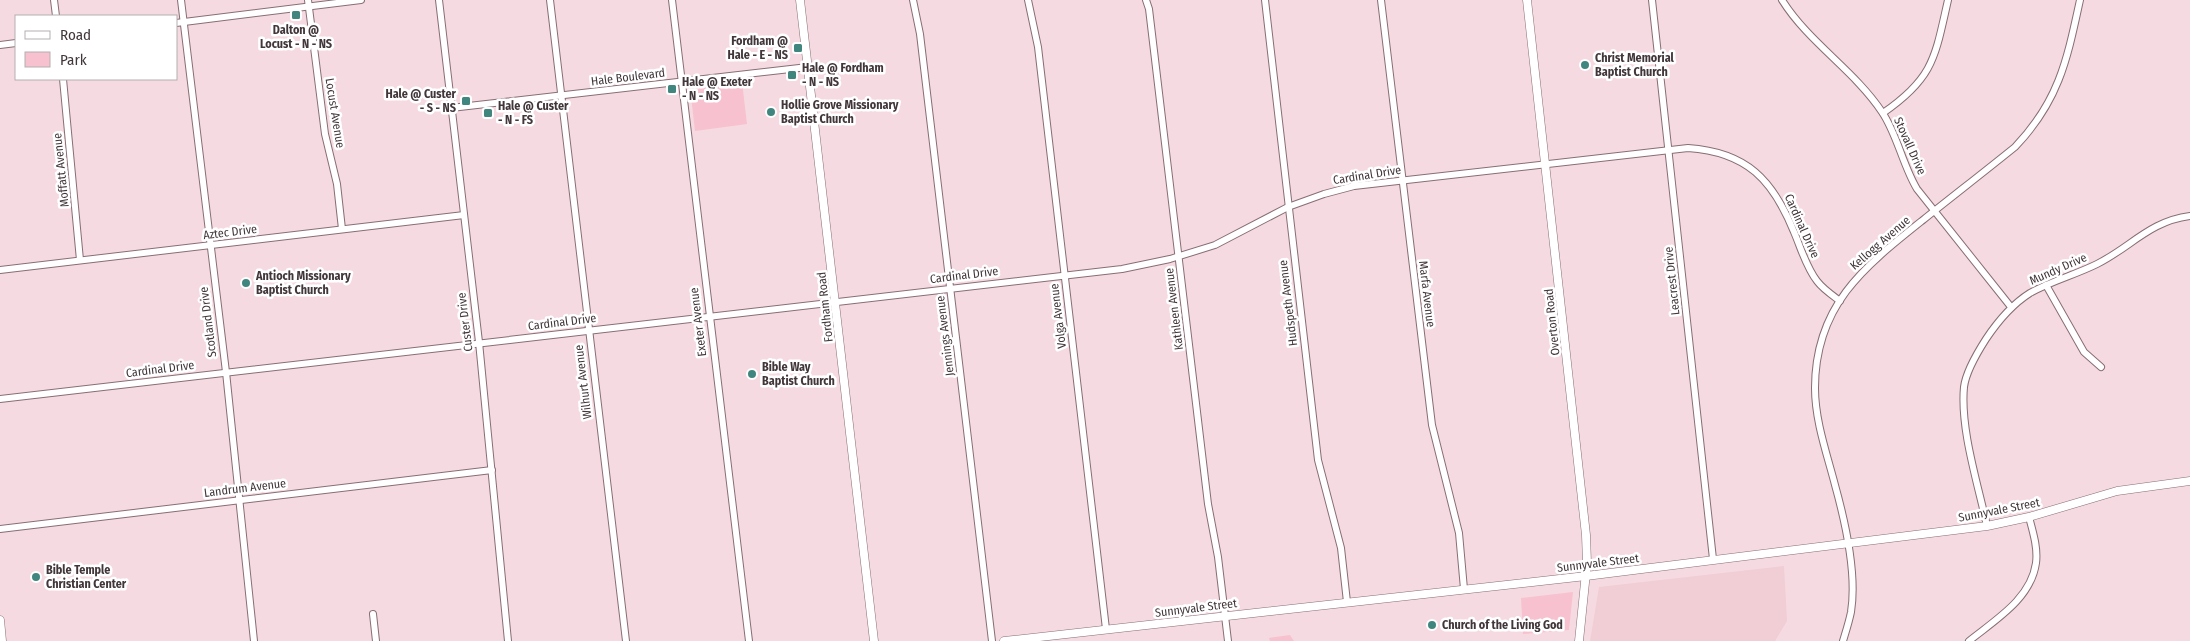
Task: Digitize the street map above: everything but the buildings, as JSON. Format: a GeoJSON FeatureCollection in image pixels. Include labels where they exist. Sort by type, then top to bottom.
{"type":"FeatureCollection","features":[{"type":"Feature","properties":{"kind":"street"},"geometry":{"type":"LineString","coordinates":[[54,0],[56,15]]}},
{"type":"Feature","properties":{"kind":"street","name":"Scotland Drive"},"geometry":{"type":"LineString","coordinates":[[181,0],[226,372],[254,641]]}},
{"type":"Feature","properties":{"kind":"street"},"geometry":{"type":"LineString","coordinates":[[178,23],[308,3],[361,0]]}},
{"type":"Feature","properties":{"kind":"street","name":"Custer Drive"},"geometry":{"type":"LineString","coordinates":[[440,0],[479,342],[508,641]]}},
{"type":"Feature","properties":{"kind":"street","name":"Wilhurt Avenue"},"geometry":{"type":"LineString","coordinates":[[550,0],[626,641]]}},
{"type":"Feature","properties":{"kind":"street","name":"Exeter Avenue"},"geometry":{"type":"LineString","coordinates":[[672,0],[749,641]]}},
{"type":"Feature","properties":{"kind":"street","name":"Fordham Road"},"geometry":{"type":"LineString","coordinates":[[800,0],[874,641]]}},
{"type":"Feature","properties":{"kind":"street","name":"Jennings Avenue"},"geometry":{"type":"LineString","coordinates":[[913,0],[920,34],[992,641]]}},
{"type":"Feature","properties":{"kind":"street","name":"Volga Avenue"},"geometry":{"type":"LineString","coordinates":[[1028,0],[1038,47],[1106,629]]}},
{"type":"Feature","properties":{"kind":"street","name":"Kathleen Avenue"},"geometry":{"type":"LineString","coordinates":[[1146,0],[1149,9],[1208,504],[1218,557],[1228,641]]}},
{"type":"Feature","properties":{"kind":"street","name":"Hudspeth Avenue"},"geometry":{"type":"LineString","coordinates":[[1265,0],[1318,460],[1341,548],[1347,602]]}},
{"type":"Feature","properties":{"kind":"street","name":"Marfa Avenue"},"geometry":{"type":"LineString","coordinates":[[1381,0],[1432,425],[1459,533],[1464,589]]}},
{"type":"Feature","properties":{"kind":"street","name":"Overton Road"},"geometry":{"type":"LineString","coordinates":[[1527,0],[1585,517],[1588,563],[1579,641]]}},
{"type":"Feature","properties":{"kind":"street","name":"Leacrest Drive"},"geometry":{"type":"LineString","coordinates":[[1652,0],[1714,559]]}},
{"type":"Feature","properties":{"kind":"street","name":"Stovall Drive"},"geometry":{"type":"LineString","coordinates":[[1782,0],[1806,32],[1844,66],[1883,113],[1910,177],[1934,211],[2011,307]]}},
{"type":"Feature","properties":{"kind":"street"},"geometry":{"type":"LineString","coordinates":[[1883,113],[1907,97],[1926,73],[1937,52],[1948,0]]}},
{"type":"Feature","properties":{"kind":"street","name":"Kellogg Avenue"},"geometry":{"type":"LineString","coordinates":[[1843,641],[1851,611],[1853,591],[1841,508],[1817,412],[1815,389],[1819,350],[1828,324],[1840,301],[1863,270],[2015,147],[2031,130],[2046,108],[2058,83],[2080,0]]}},
{"type":"Feature","properties":{"kind":"street","name":"Locust Avenue"},"geometry":{"type":"LineString","coordinates":[[308,3],[325,134],[337,184],[342,229]]}},
{"type":"Feature","properties":{"kind":"street"},"geometry":{"type":"LineString","coordinates":[[0,45],[15,43]]}},
{"type":"Feature","properties":{"kind":"street","name":"Hale Boulevard"},"geometry":{"type":"LineString","coordinates":[[451,108],[808,67]]}},
{"type":"Feature","properties":{"kind":"street","name":"Moffatt Avenue"},"geometry":{"type":"LineString","coordinates":[[63,80],[80,260]]}},
{"type":"Feature","properties":{"kind":"street","name":"Cardinal Drive"},"geometry":{"type":"LineString","coordinates":[[0,399],[1122,268],[1179,257],[1233,237],[1288,207],[1344,188],[1688,148],[1710,149],[1746,165],[1762,177],[1776,193],[1816,280],[1840,301]]}},
{"type":"Feature","properties":{"kind":"street","name":"Aztec Drive"},"geometry":{"type":"LineString","coordinates":[[0,270],[464,215]]}},
{"type":"Feature","properties":{"kind":"street","name":"Mundy Drive"},"geometry":{"type":"LineString","coordinates":[[1987,526],[1963,414],[1964,386],[1981,346],[1996,323],[2011,307],[2029,294],[2097,264],[2144,232],[2161,223],[2190,216]]}},
{"type":"Feature","properties":{"kind":"street"},"geometry":{"type":"LineString","coordinates":[[2046,285],[2084,352],[2101,367]]}},
{"type":"Feature","properties":{"kind":"street","name":"Landrum Avenue"},"geometry":{"type":"LineString","coordinates":[[0,529],[492,470]]}},
{"type":"Feature","properties":{"kind":"street","name":"Sunnyvale Street"},"geometry":{"type":"LineString","coordinates":[[1004,641],[1586,576],[1987,526],[2029,517],[2117,491],[2190,481]]}},
{"type":"Feature","properties":{"kind":"street"},"geometry":{"type":"LineString","coordinates":[[1969,641],[2009,609],[2028,587],[2036,563],[2036,548],[2029,517]]}},
{"type":"Feature","properties":{"kind":"street"},"geometry":{"type":"LineString","coordinates":[[373,614],[376,641]]}},
{"type":"Feature","properties":{"kind":"street"},"geometry":{"type":"LineString","coordinates":[[0,620],[2,641]]}},
{"type":"Feature","properties":{"kind":"shaded area"},"geometry":{"type":"Polygon","coordinates":[[[1784,566],[1787,621],[1775,641],[1590,641],[1599,587],[1784,566]]]}},
{"type":"Feature","properties":{"kind":"green space"},"geometry":{"type":"Polygon","coordinates":[[[742,82],[747,124],[695,131],[691,96],[695,89],[742,82]]]}},
{"type":"Feature","properties":{"kind":"green space"},"geometry":{"type":"Polygon","coordinates":[[[1573,592],[1569,630],[1523,634],[1521,598],[1573,592]]]}},
{"type":"Feature","properties":{"kind":"green space"},"geometry":{"type":"Polygon","coordinates":[[[1290,635],[1294,641],[1270,641],[1269,638],[1290,635]]]}},
{"type":"Feature","properties":{"kind":"place","name":"Dalton @ Locust - N - NS"},"geometry":{"type":"Point","coordinates":[296,15]}},
{"type":"Feature","properties":{"kind":"place","name":"Fordham @ Hale - E - NS"},"geometry":{"type":"Point","coordinates":[798,48]}},
{"type":"Feature","properties":{"kind":"place","name":"Christ Memorial Baptist Church"},"geometry":{"type":"Point","coordinates":[1585,65]}},
{"type":"Feature","properties":{"kind":"place","name":"Hale @ Fordham - N - NS"},"geometry":{"type":"Point","coordinates":[792,75]}},
{"type":"Feature","properties":{"kind":"place","name":"Hale @ Exeter - N - NS"},"geometry":{"type":"Point","coordinates":[672,89]}},
{"type":"Feature","properties":{"kind":"place","name":"Hale @ Custer - S - NS"},"geometry":{"type":"Point","coordinates":[466,101]}},
{"type":"Feature","properties":{"kind":"place","name":"Hollie Grove Missionary Baptist Church"},"geometry":{"type":"Point","coordinates":[771,112]}},
{"type":"Feature","properties":{"kind":"place","name":"Hale @ Custer - N - FS"},"geometry":{"type":"Point","coordinates":[488,113]}},
{"type":"Feature","properties":{"kind":"place","name":"Antioch Missionary Baptist Church"},"geometry":{"type":"Point","coordinates":[246,283]}},
{"type":"Feature","properties":{"kind":"place","name":"Bible Way Baptist Church"},"geometry":{"type":"Point","coordinates":[752,374]}},
{"type":"Feature","properties":{"kind":"place","name":"Bible Temple Christian Center"},"geometry":{"type":"Point","coordinates":[36,577]}},
{"type":"Feature","properties":{"kind":"place","name":"Church of the Living God"},"geometry":{"type":"Point","coordinates":[1432,625]}}]}
